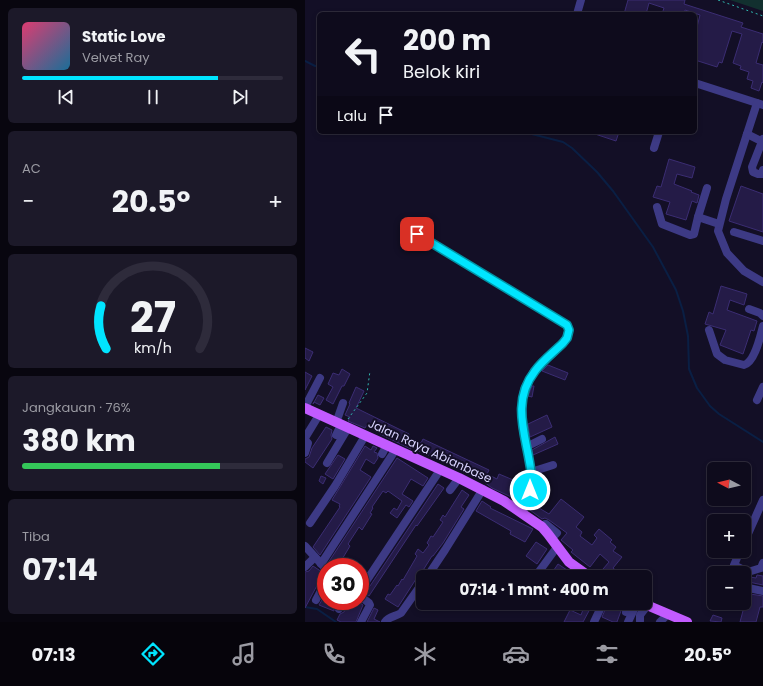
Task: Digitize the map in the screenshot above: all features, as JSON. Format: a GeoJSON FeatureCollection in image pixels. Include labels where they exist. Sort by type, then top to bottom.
{"type":"FeatureCollection","features":[{"type":"Feature","properties":{"kind":"main road","name":"Jalan Raya Abianbase"},"geometry":{"type":"LineString","coordinates":[[305,408],[365,436],[388,450],[459,478],[504,501],[522,512],[542,528],[569,562],[580,570]]}},
{"type":"Feature","properties":{"kind":"main road"},"geometry":{"type":"LineString","coordinates":[[652,608],[673,618],[687,622]]}},
{"type":"Feature","properties":{"kind":"street"},"geometry":{"type":"LineString","coordinates":[[578,12],[581,0]]}},
{"type":"Feature","properties":{"kind":"street"},"geometry":{"type":"LineString","coordinates":[[697,85],[760,104],[747,134],[718,231],[727,253],[744,271],[763,282]]}},
{"type":"Feature","properties":{"kind":"street"},"geometry":{"type":"LineString","coordinates":[[654,148],[658,134]]}},
{"type":"Feature","properties":{"kind":"street"},"geometry":{"type":"LineString","coordinates":[[747,134],[762,140],[752,167],[753,172],[758,174],[762,174],[763,170]]}},
{"type":"Feature","properties":{"kind":"street"},"geometry":{"type":"LineString","coordinates":[[657,207],[663,224],[689,235],[693,234],[707,188]]}},
{"type":"Feature","properties":{"kind":"street"},"geometry":{"type":"LineString","coordinates":[[698,218],[719,224]]}},
{"type":"Feature","properties":{"kind":"street"},"geometry":{"type":"LineString","coordinates":[[734,232],[763,241]]}},
{"type":"Feature","properties":{"kind":"street"},"geometry":{"type":"LineString","coordinates":[[417,234],[567,325],[569,332],[567,338],[552,355],[534,371],[525,387],[522,400],[522,426],[531,472],[529,500],[522,512]]}},
{"type":"Feature","properties":{"kind":"street"},"geometry":{"type":"LineString","coordinates":[[749,310],[760,313],[763,316]]}},
{"type":"Feature","properties":{"kind":"street"},"geometry":{"type":"LineString","coordinates":[[709,330],[717,354],[725,360],[746,365],[760,344],[763,326]]}},
{"type":"Feature","properties":{"kind":"street"},"geometry":{"type":"LineString","coordinates":[[305,408],[320,378]]}},
{"type":"Feature","properties":{"kind":"street"},"geometry":{"type":"LineString","coordinates":[[757,400],[763,387]]}},
{"type":"Feature","properties":{"kind":"street"},"geometry":{"type":"LineString","coordinates":[[327,463],[342,426],[343,403]]}},
{"type":"Feature","properties":{"kind":"street"},"geometry":{"type":"LineString","coordinates":[[305,452],[309,443],[305,439],[319,415]]}},
{"type":"Feature","properties":{"kind":"street"},"geometry":{"type":"LineString","coordinates":[[336,435],[342,426]]}},
{"type":"Feature","properties":{"kind":"street"},"geometry":{"type":"LineString","coordinates":[[310,522],[335,486],[365,436]]}},
{"type":"Feature","properties":{"kind":"street"},"geometry":{"type":"LineString","coordinates":[[526,447],[542,439]]}},
{"type":"Feature","properties":{"kind":"street"},"geometry":{"type":"LineString","coordinates":[[329,558],[388,450]]}},
{"type":"Feature","properties":{"kind":"street"},"geometry":{"type":"LineString","coordinates":[[531,472],[553,465]]}},
{"type":"Feature","properties":{"kind":"street"},"geometry":{"type":"LineString","coordinates":[[369,577],[440,470]]}},
{"type":"Feature","properties":{"kind":"street"},"geometry":{"type":"LineString","coordinates":[[450,490],[459,478]]}},
{"type":"Feature","properties":{"kind":"street"},"geometry":{"type":"LineString","coordinates":[[432,570],[483,489]]}},
{"type":"Feature","properties":{"kind":"street"},"geometry":{"type":"LineString","coordinates":[[751,527],[763,500]]}},
{"type":"Feature","properties":{"kind":"street"},"geometry":{"type":"LineString","coordinates":[[539,570],[554,543]]}},
{"type":"Feature","properties":{"kind":"street"},"geometry":{"type":"LineString","coordinates":[[305,546],[315,557],[305,567]]}},
{"type":"Feature","properties":{"kind":"street"},"geometry":{"type":"LineString","coordinates":[[751,571],[761,568],[763,563]]}},
{"type":"Feature","properties":{"kind":"street"},"geometry":{"type":"LineString","coordinates":[[751,588],[763,591]]}},
{"type":"Feature","properties":{"kind":"street"},"geometry":{"type":"LineString","coordinates":[[385,622],[390,617],[397,616],[401,613],[416,592]]}},
{"type":"Feature","properties":{"kind":"street"},"geometry":{"type":"LineString","coordinates":[[361,622],[367,610]]}},
{"type":"Feature","properties":{"kind":"street"},"geometry":{"type":"LineString","coordinates":[[594,622],[600,610]]}},
{"type":"Feature","properties":{"kind":"street"},"geometry":{"type":"LineString","coordinates":[[628,622],[634,610]]}},
{"type":"Feature","properties":{"kind":"street"},"geometry":{"type":"LineString","coordinates":[[640,621],[642,610]]}},
{"type":"Feature","properties":{"kind":"street"},"geometry":{"type":"LineString","coordinates":[[660,622],[673,618]]}},
{"type":"Feature","properties":{"kind":"path"},"geometry":{"type":"LineString","coordinates":[[718,0],[763,16]]}},
{"type":"Feature","properties":{"kind":"path"},"geometry":{"type":"LineString","coordinates":[[342,426],[361,404],[367,393],[370,371]]}},
{"type":"Feature","properties":{"kind":"green space"},"geometry":{"type":"Polygon","coordinates":[[[730,0],[763,0],[763,11],[730,0]]]}},
{"type":"Feature","properties":{"kind":"building"},"geometry":{"type":"Polygon","coordinates":[[[628,0],[685,0],[684,4],[743,23],[741,27],[763,34],[763,43],[762,42],[756,63],[763,65],[763,83],[762,82],[759,91],[751,88],[753,81],[747,79],[749,72],[740,69],[741,66],[733,63],[742,34],[732,31],[722,63],[719,62],[717,67],[697,61],[697,27],[700,15],[697,14],[697,12],[685,10],[684,12],[663,12],[664,8],[649,3],[647,12],[625,12],[628,0]]]}},
{"type":"Feature","properties":{"kind":"building"},"geometry":{"type":"Polygon","coordinates":[[[595,134],[618,134],[616,141],[595,134]]]}},
{"type":"Feature","properties":{"kind":"building"},"geometry":{"type":"Polygon","coordinates":[[[669,159],[695,167],[692,178],[677,174],[674,184],[699,195],[697,203],[692,201],[686,220],[666,214],[670,202],[653,197],[657,186],[661,187],[669,159]]]}},
{"type":"Feature","properties":{"kind":"building"},"geometry":{"type":"Polygon","coordinates":[[[741,186],[763,194],[763,232],[729,221],[741,186]]]}},
{"type":"Feature","properties":{"kind":"building"},"geometry":{"type":"Polygon","coordinates":[[[721,286],[747,294],[744,305],[730,300],[727,310],[757,321],[754,331],[751,330],[743,354],[720,345],[726,330],[705,324],[709,312],[713,314],[721,286]]]}},
{"type":"Feature","properties":{"kind":"building"},"geometry":{"type":"Polygon","coordinates":[[[305,348],[313,352],[309,361],[305,358],[305,348]]]}},
{"type":"Feature","properties":{"kind":"building"},"geometry":{"type":"Polygon","coordinates":[[[548,365],[568,373],[565,380],[542,371],[548,365]]]}},
{"type":"Feature","properties":{"kind":"building"},"geometry":{"type":"Polygon","coordinates":[[[342,369],[350,374],[333,404],[326,400],[333,387],[328,384],[333,373],[339,375],[342,369]]]}},
{"type":"Feature","properties":{"kind":"building"},"geometry":{"type":"Polygon","coordinates":[[[305,372],[312,376],[305,390],[305,372]]]}},
{"type":"Feature","properties":{"kind":"building"},"geometry":{"type":"Polygon","coordinates":[[[532,386],[534,386],[532,397],[528,396],[532,386]]]}},
{"type":"Feature","properties":{"kind":"building"},"geometry":{"type":"Polygon","coordinates":[[[356,387],[364,391],[356,408],[409,434],[408,437],[421,443],[423,439],[489,470],[487,474],[497,479],[499,474],[525,485],[524,498],[522,502],[492,488],[484,481],[461,470],[461,468],[449,462],[449,464],[412,448],[411,449],[380,434],[381,431],[367,425],[365,428],[348,421],[350,417],[345,415],[356,387]]]}},
{"type":"Feature","properties":{"kind":"building"},"geometry":{"type":"Polygon","coordinates":[[[318,395],[324,398],[320,405],[314,402],[318,395]]]}},
{"type":"Feature","properties":{"kind":"building"},"geometry":{"type":"Polygon","coordinates":[[[547,415],[552,427],[530,437],[528,424],[547,415]]]}},
{"type":"Feature","properties":{"kind":"building"},"geometry":{"type":"Polygon","coordinates":[[[326,427],[332,430],[332,439],[313,468],[305,462],[305,459],[309,457],[312,448],[326,427]]]}},
{"type":"Feature","properties":{"kind":"building"},"geometry":{"type":"Polygon","coordinates":[[[555,437],[558,444],[533,455],[532,450],[555,437]]]}},
{"type":"Feature","properties":{"kind":"building"},"geometry":{"type":"Polygon","coordinates":[[[365,446],[371,450],[373,446],[377,448],[374,452],[377,453],[378,458],[374,464],[366,459],[360,470],[371,477],[320,555],[313,547],[340,507],[340,504],[332,500],[365,446]]]}},
{"type":"Feature","properties":{"kind":"building"},"geometry":{"type":"Polygon","coordinates":[[[338,455],[345,459],[333,479],[325,474],[338,455]]]}},
{"type":"Feature","properties":{"kind":"building"},"geometry":{"type":"Polygon","coordinates":[[[397,458],[428,478],[423,486],[411,479],[402,494],[413,501],[409,507],[406,505],[397,518],[390,513],[394,508],[397,510],[402,501],[388,491],[386,493],[383,491],[372,507],[373,508],[370,513],[372,514],[362,530],[359,527],[348,544],[350,546],[343,558],[331,558],[397,458]]]}},
{"type":"Feature","properties":{"kind":"building"},"geometry":{"type":"Polygon","coordinates":[[[321,476],[326,478],[323,484],[319,481],[321,476]]]}},
{"type":"Feature","properties":{"kind":"building"},"geometry":{"type":"Polygon","coordinates":[[[438,484],[444,488],[417,526],[416,525],[369,596],[370,586],[438,484]]]}},
{"type":"Feature","properties":{"kind":"building"},"geometry":{"type":"Polygon","coordinates":[[[535,486],[543,487],[542,497],[536,497],[534,505],[549,514],[561,499],[584,517],[576,527],[582,532],[580,536],[592,545],[597,538],[594,535],[599,529],[612,540],[610,542],[616,547],[613,551],[622,557],[613,568],[615,570],[603,569],[609,562],[600,554],[590,567],[571,552],[573,550],[561,540],[567,533],[549,520],[545,518],[542,519],[530,510],[534,501],[535,486]]]}},
{"type":"Feature","properties":{"kind":"building"},"geometry":{"type":"Polygon","coordinates":[[[462,490],[469,495],[461,507],[464,509],[443,543],[423,570],[416,570],[416,579],[398,607],[385,599],[397,585],[398,586],[402,579],[403,580],[417,556],[415,554],[418,549],[423,553],[429,545],[427,543],[431,536],[433,537],[443,522],[440,520],[443,515],[445,517],[462,490]]]}},
{"type":"Feature","properties":{"kind":"building"},"geometry":{"type":"Polygon","coordinates":[[[482,501],[491,507],[490,508],[533,529],[525,542],[510,534],[511,531],[476,511],[482,501]]]}},
{"type":"Feature","properties":{"kind":"building"},"geometry":{"type":"Polygon","coordinates":[[[536,542],[547,549],[537,564],[526,556],[536,542]]]}},
{"type":"Feature","properties":{"kind":"building"},"geometry":{"type":"Polygon","coordinates":[[[558,564],[567,570],[554,570],[558,564]]]}},
{"type":"Feature","properties":{"kind":"building"},"geometry":{"type":"Polygon","coordinates":[[[313,566],[317,569],[317,586],[305,608],[305,572],[309,571],[313,566]]]}},
{"type":"Feature","properties":{"kind":"building"},"geometry":{"type":"Polygon","coordinates":[[[757,575],[763,576],[763,585],[751,582],[751,577],[756,578],[757,575]]]}},
{"type":"Feature","properties":{"kind":"building"},"geometry":{"type":"Polygon","coordinates":[[[751,594],[763,596],[763,607],[760,607],[756,622],[740,622],[743,610],[751,610],[751,594]]]}},
{"type":"Feature","properties":{"kind":"building"},"geometry":{"type":"Polygon","coordinates":[[[374,608],[378,610],[374,619],[380,622],[367,622],[374,608]]]}},
{"type":"Feature","properties":{"kind":"building"},"geometry":{"type":"Polygon","coordinates":[[[345,610],[361,610],[356,622],[341,622],[337,620],[340,614],[345,610]]]}},
{"type":"Feature","properties":{"kind":"building"},"geometry":{"type":"Polygon","coordinates":[[[570,610],[581,615],[583,610],[589,610],[583,622],[564,622],[570,610]]]}},
{"type":"Feature","properties":{"kind":"building"},"geometry":{"type":"Polygon","coordinates":[[[605,610],[621,610],[617,622],[613,622],[602,617],[605,610]]]}},
{"type":"Feature","properties":{"kind":"building"},"geometry":{"type":"Polygon","coordinates":[[[713,615],[722,618],[721,622],[710,621],[713,615]]]}},
{"type":"Feature","properties":{"kind":"waterway"},"geometry":{"type":"LineString","coordinates":[[305,61],[317,66]]}},
{"type":"Feature","properties":{"kind":"waterway"},"geometry":{"type":"LineString","coordinates":[[532,134],[563,142],[572,148],[597,172],[613,191],[653,247],[676,290],[683,311],[688,336],[689,369],[697,388],[710,406],[719,414],[763,442]]}},
{"type":"Feature","properties":{"kind":"waterway"},"geometry":{"type":"LineString","coordinates":[[305,607],[317,609],[336,622]]}},
{"type":"Feature","properties":{"kind":"route"},"geometry":{"type":"LineString","coordinates":[[417,234],[567,325],[569,332],[567,338],[552,355],[534,371],[525,387],[523,394],[522,426],[531,472],[530,490]]}}]}
